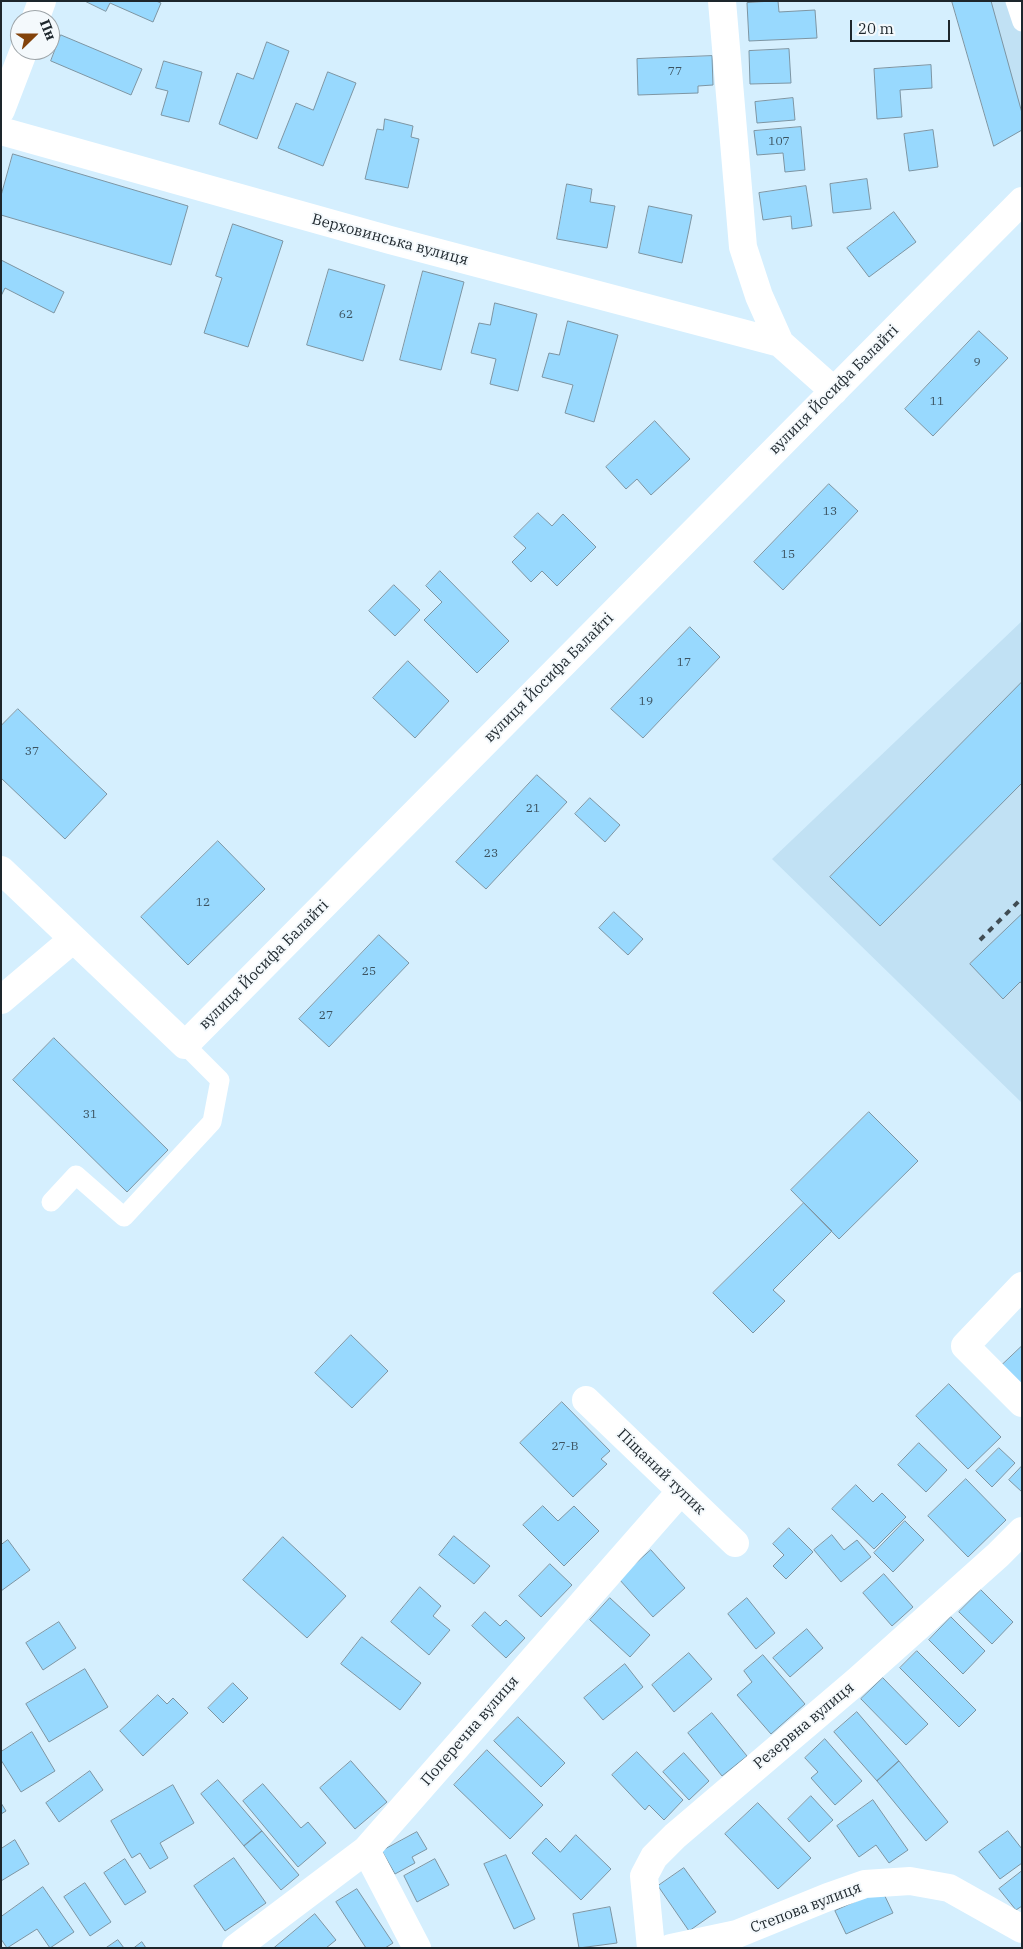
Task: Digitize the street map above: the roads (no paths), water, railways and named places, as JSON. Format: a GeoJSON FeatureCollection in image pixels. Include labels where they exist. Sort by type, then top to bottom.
{"type":"FeatureCollection","features":[{"type":"Feature","properties":{"kind":"street","name":"Верховинська вулиця"},"geometry":{"type":"LineString","coordinates":[[722,1],[743,247],[759,296],[780,343],[834,391]]}},
{"type":"Feature","properties":{"kind":"street"},"geometry":{"type":"LineString","coordinates":[[1,110],[20,60]]}},
{"type":"Feature","properties":{"kind":"street","name":"Верховинська вулиця"},"geometry":{"type":"LineString","coordinates":[[1,131],[390,240],[780,343]]}},
{"type":"Feature","properties":{"kind":"street","name":"вулиця Йосифа Балайті"},"geometry":{"type":"LineString","coordinates":[[185,1045],[1022,201]]}},
{"type":"Feature","properties":{"kind":"street"},"geometry":{"type":"LineString","coordinates":[[1,870],[72,940],[185,1045]]}},
{"type":"Feature","properties":{"kind":"street"},"geometry":{"type":"LineString","coordinates":[[1,1000],[72,940]]}},
{"type":"Feature","properties":{"kind":"street"},"geometry":{"type":"LineString","coordinates":[[1022,1286],[965,1346],[1022,1404]]}},
{"type":"Feature","properties":{"kind":"street","name":"Піщаний тупик"},"geometry":{"type":"LineString","coordinates":[[586,1400],[736,1543]]}},
{"type":"Feature","properties":{"kind":"street","name":"Поперечна вулиця"},"geometry":{"type":"LineString","coordinates":[[236,1948],[366,1850],[681,1491]]}},
{"type":"Feature","properties":{"kind":"street","name":"Резервна вулиця"},"geometry":{"type":"LineString","coordinates":[[651,1948],[644,1876],[654,1857],[675,1836],[865,1674],[998,1555],[1022,1531]]}},
{"type":"Feature","properties":{"kind":"street"},"geometry":{"type":"LineString","coordinates":[[366,1850],[417,1948]]}},
{"type":"Feature","properties":{"kind":"street","name":"Степова вулиця"},"geometry":{"type":"LineString","coordinates":[[671,1948],[737,1934],[828,1896],[865,1884],[910,1882],[949,1888],[1022,1929]]}},
{"type":"Feature","properties":{"kind":"lane"},"geometry":{"type":"LineString","coordinates":[[1015,1],[1022,22]]}},
{"type":"Feature","properties":{"kind":"lane"},"geometry":{"type":"LineString","coordinates":[[51,1202],[76,1175],[124,1217],[212,1122],[220,1080],[185,1045]]}},
{"type":"Feature","properties":{"kind":"railway"},"geometry":{"type":"LineString","coordinates":[[980,940],[1022,898]]}}]}
